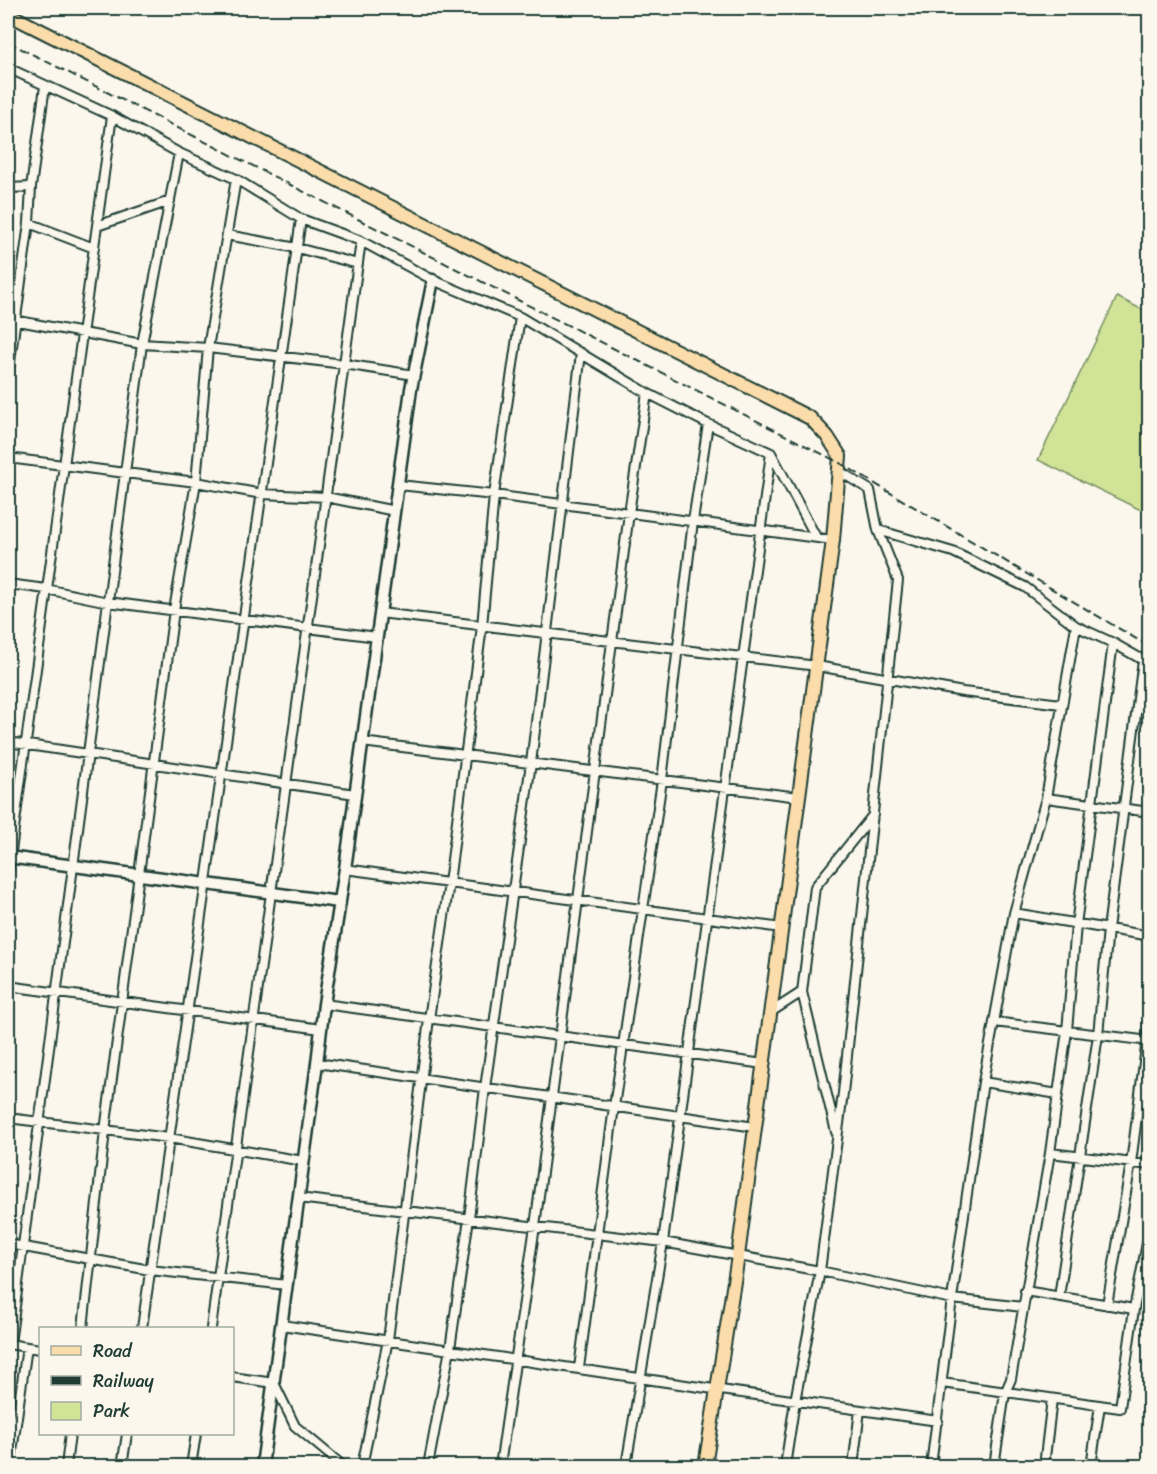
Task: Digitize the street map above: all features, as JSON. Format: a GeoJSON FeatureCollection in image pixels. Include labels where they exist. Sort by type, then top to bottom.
{"type":"FeatureCollection","features":[{"type":"Feature","properties":{"kind":"main road"},"geometry":{"type":"LineString","coordinates":[[8,14],[810,418],[827,436],[840,456],[833,540],[771,1012],[738,1256],[705,1467]]}},
{"type":"Feature","properties":{"kind":"street"},"geometry":{"type":"LineString","coordinates":[[8,68],[112,116],[179,153],[236,179],[301,219],[361,241],[433,280],[520,317],[647,393],[771,453],[816,537]]}},
{"type":"Feature","properties":{"kind":"street"},"geometry":{"type":"LineString","coordinates":[[8,376],[12,319],[29,223],[31,187],[45,86]]}},
{"type":"Feature","properties":{"kind":"street"},"geometry":{"type":"LineString","coordinates":[[8,873],[112,116]]}},
{"type":"Feature","properties":{"kind":"street"},"geometry":{"type":"LineString","coordinates":[[39,1349],[9,1344],[142,344],[179,153]]}},
{"type":"Feature","properties":{"kind":"street"},"geometry":{"type":"LineString","coordinates":[[83,1327],[122,1002],[174,610],[195,482],[208,348],[236,179]]}},
{"type":"Feature","properties":{"kind":"street"},"geometry":{"type":"LineString","coordinates":[[8,188],[31,187]]}},
{"type":"Feature","properties":{"kind":"street"},"geometry":{"type":"LineString","coordinates":[[97,226],[170,201]]}},
{"type":"Feature","properties":{"kind":"street"},"geometry":{"type":"LineString","coordinates":[[142,1327],[301,219]]}},
{"type":"Feature","properties":{"kind":"street"},"geometry":{"type":"LineString","coordinates":[[29,223],[94,248]]}},
{"type":"Feature","properties":{"kind":"street"},"geometry":{"type":"LineString","coordinates":[[227,235],[297,248],[358,264]]}},
{"type":"Feature","properties":{"kind":"street"},"geometry":{"type":"LineString","coordinates":[[211,1327],[361,241]]}},
{"type":"Feature","properties":{"kind":"street"},"geometry":{"type":"LineString","coordinates":[[262,1467],[324,1005],[414,375],[433,280]]}},
{"type":"Feature","properties":{"kind":"street"},"geometry":{"type":"LineString","coordinates":[[362,1467],[388,1340],[482,626],[494,495],[520,317]]}},
{"type":"Feature","properties":{"kind":"street"},"geometry":{"type":"LineString","coordinates":[[12,319],[142,344],[208,348],[344,364],[414,375]]}},
{"type":"Feature","properties":{"kind":"street"},"geometry":{"type":"LineString","coordinates":[[428,1467],[450,1349],[469,1218],[548,634],[581,353]]}},
{"type":"Feature","properties":{"kind":"street"},"geometry":{"type":"LineString","coordinates":[[500,1467],[535,1226],[629,513],[647,393]]}},
{"type":"Feature","properties":{"kind":"street"},"geometry":{"type":"LineString","coordinates":[[579,1368],[614,1107],[662,780],[693,521],[708,424]]}},
{"type":"Feature","properties":{"kind":"street"},"geometry":{"type":"LineString","coordinates":[[626,1467],[663,1242],[771,453]]}},
{"type":"Feature","properties":{"kind":"street"},"geometry":{"type":"LineString","coordinates":[[8,458],[195,482],[262,494],[326,497],[395,512]]}},
{"type":"Feature","properties":{"kind":"street"},"geometry":{"type":"LineString","coordinates":[[785,1467],[820,1271],[874,814],[898,580],[878,530],[870,490],[839,471]]}},
{"type":"Feature","properties":{"kind":"street"},"geometry":{"type":"LineString","coordinates":[[399,485],[494,495],[833,540]]}},
{"type":"Feature","properties":{"kind":"street"},"geometry":{"type":"LineString","coordinates":[[878,530],[953,552],[1015,582],[1076,626],[1113,643],[1146,662],[1108,929],[1098,1035],[1059,1297]]}},
{"type":"Feature","properties":{"kind":"street"},"geometry":{"type":"LineString","coordinates":[[8,584],[46,589],[108,602],[377,637]]}},
{"type":"Feature","properties":{"kind":"street"},"geometry":{"type":"LineString","coordinates":[[380,613],[817,666],[963,692],[1061,704]]}},
{"type":"Feature","properties":{"kind":"street"},"geometry":{"type":"LineString","coordinates":[[931,1467],[983,1083],[1014,913],[1046,798],[1076,626]]}},
{"type":"Feature","properties":{"kind":"street"},"geometry":{"type":"LineString","coordinates":[[994,1467],[1005,1393],[1011,1379],[1050,1153],[1067,1031],[1076,925],[1113,643]]}},
{"type":"Feature","properties":{"kind":"street"},"geometry":{"type":"LineString","coordinates":[[8,742],[355,794]]}},
{"type":"Feature","properties":{"kind":"street"},"geometry":{"type":"LineString","coordinates":[[362,742],[799,797]]}},
{"type":"Feature","properties":{"kind":"street"},"geometry":{"type":"LineString","coordinates":[[1046,798],[1149,812]]}},
{"type":"Feature","properties":{"kind":"street"},"geometry":{"type":"LineString","coordinates":[[837,1136],[802,992],[815,886],[874,814]]}},
{"type":"Feature","properties":{"kind":"street"},"geometry":{"type":"LineString","coordinates":[[9,857],[339,902]]}},
{"type":"Feature","properties":{"kind":"street"},"geometry":{"type":"LineString","coordinates":[[345,869],[782,928]]}},
{"type":"Feature","properties":{"kind":"street"},"geometry":{"type":"LineString","coordinates":[[1014,913],[1149,936]]}},
{"type":"Feature","properties":{"kind":"street"},"geometry":{"type":"LineString","coordinates":[[8,987],[321,1029]]}},
{"type":"Feature","properties":{"kind":"street"},"geometry":{"type":"LineString","coordinates":[[771,1012],[802,992]]}},
{"type":"Feature","properties":{"kind":"street"},"geometry":{"type":"LineString","coordinates":[[324,1005],[764,1064]]}},
{"type":"Feature","properties":{"kind":"street"},"geometry":{"type":"LineString","coordinates":[[1107,1305],[1131,1163],[1148,1041],[1149,1016]]}},
{"type":"Feature","properties":{"kind":"street"},"geometry":{"type":"LineString","coordinates":[[994,1022],[1148,1041]]}},
{"type":"Feature","properties":{"kind":"street"},"geometry":{"type":"LineString","coordinates":[[317,1063],[755,1127]]}},
{"type":"Feature","properties":{"kind":"street"},"geometry":{"type":"LineString","coordinates":[[983,1083],[1058,1094]]}},
{"type":"Feature","properties":{"kind":"street"},"geometry":{"type":"LineString","coordinates":[[8,1118],[169,1138],[303,1161]]}},
{"type":"Feature","properties":{"kind":"street"},"geometry":{"type":"LineString","coordinates":[[1050,1153],[1149,1165]]}},
{"type":"Feature","properties":{"kind":"street"},"geometry":{"type":"LineString","coordinates":[[298,1198],[663,1242],[820,1271],[952,1299],[1023,1307]]}},
{"type":"Feature","properties":{"kind":"street"},"geometry":{"type":"LineString","coordinates":[[942,1383],[1120,1408],[1134,1309],[1149,1228]]}},
{"type":"Feature","properties":{"kind":"street"},"geometry":{"type":"LineString","coordinates":[[8,1244],[150,1270],[287,1285]]}},
{"type":"Feature","properties":{"kind":"street"},"geometry":{"type":"LineString","coordinates":[[1025,1291],[1134,1309]]}},
{"type":"Feature","properties":{"kind":"street"},"geometry":{"type":"LineString","coordinates":[[282,1325],[579,1368],[716,1391],[938,1421]]}},
{"type":"Feature","properties":{"kind":"street"},"geometry":{"type":"LineString","coordinates":[[10,1467],[27,1347]]}},
{"type":"Feature","properties":{"kind":"street"},"geometry":{"type":"LineString","coordinates":[[234,1377],[274,1383]]}},
{"type":"Feature","properties":{"kind":"street"},"geometry":{"type":"LineString","coordinates":[[274,1383],[295,1426],[343,1467]]}},
{"type":"Feature","properties":{"kind":"street"},"geometry":{"type":"LineString","coordinates":[[1044,1467],[1052,1399]]}},
{"type":"Feature","properties":{"kind":"street"},"geometry":{"type":"LineString","coordinates":[[1091,1467],[1100,1405]]}},
{"type":"Feature","properties":{"kind":"street"},"geometry":{"type":"LineString","coordinates":[[853,1467],[860,1410]]}},
{"type":"Feature","properties":{"kind":"street"},"geometry":{"type":"LineString","coordinates":[[66,1467],[70,1435]]}},
{"type":"Feature","properties":{"kind":"street"},"geometry":{"type":"LineString","coordinates":[[122,1467],[127,1435]]}},
{"type":"Feature","properties":{"kind":"street"},"geometry":{"type":"LineString","coordinates":[[191,1467],[196,1435]]}},
{"type":"Feature","properties":{"kind":"green space"},"geometry":{"type":"Polygon","coordinates":[[[1117,297],[1149,313],[1149,514],[1038,460],[1117,297]]]}},
{"type":"Feature","properties":{"kind":"railway"},"geometry":{"type":"LineString","coordinates":[[8,42],[840,463],[1150,647]]}}]}
